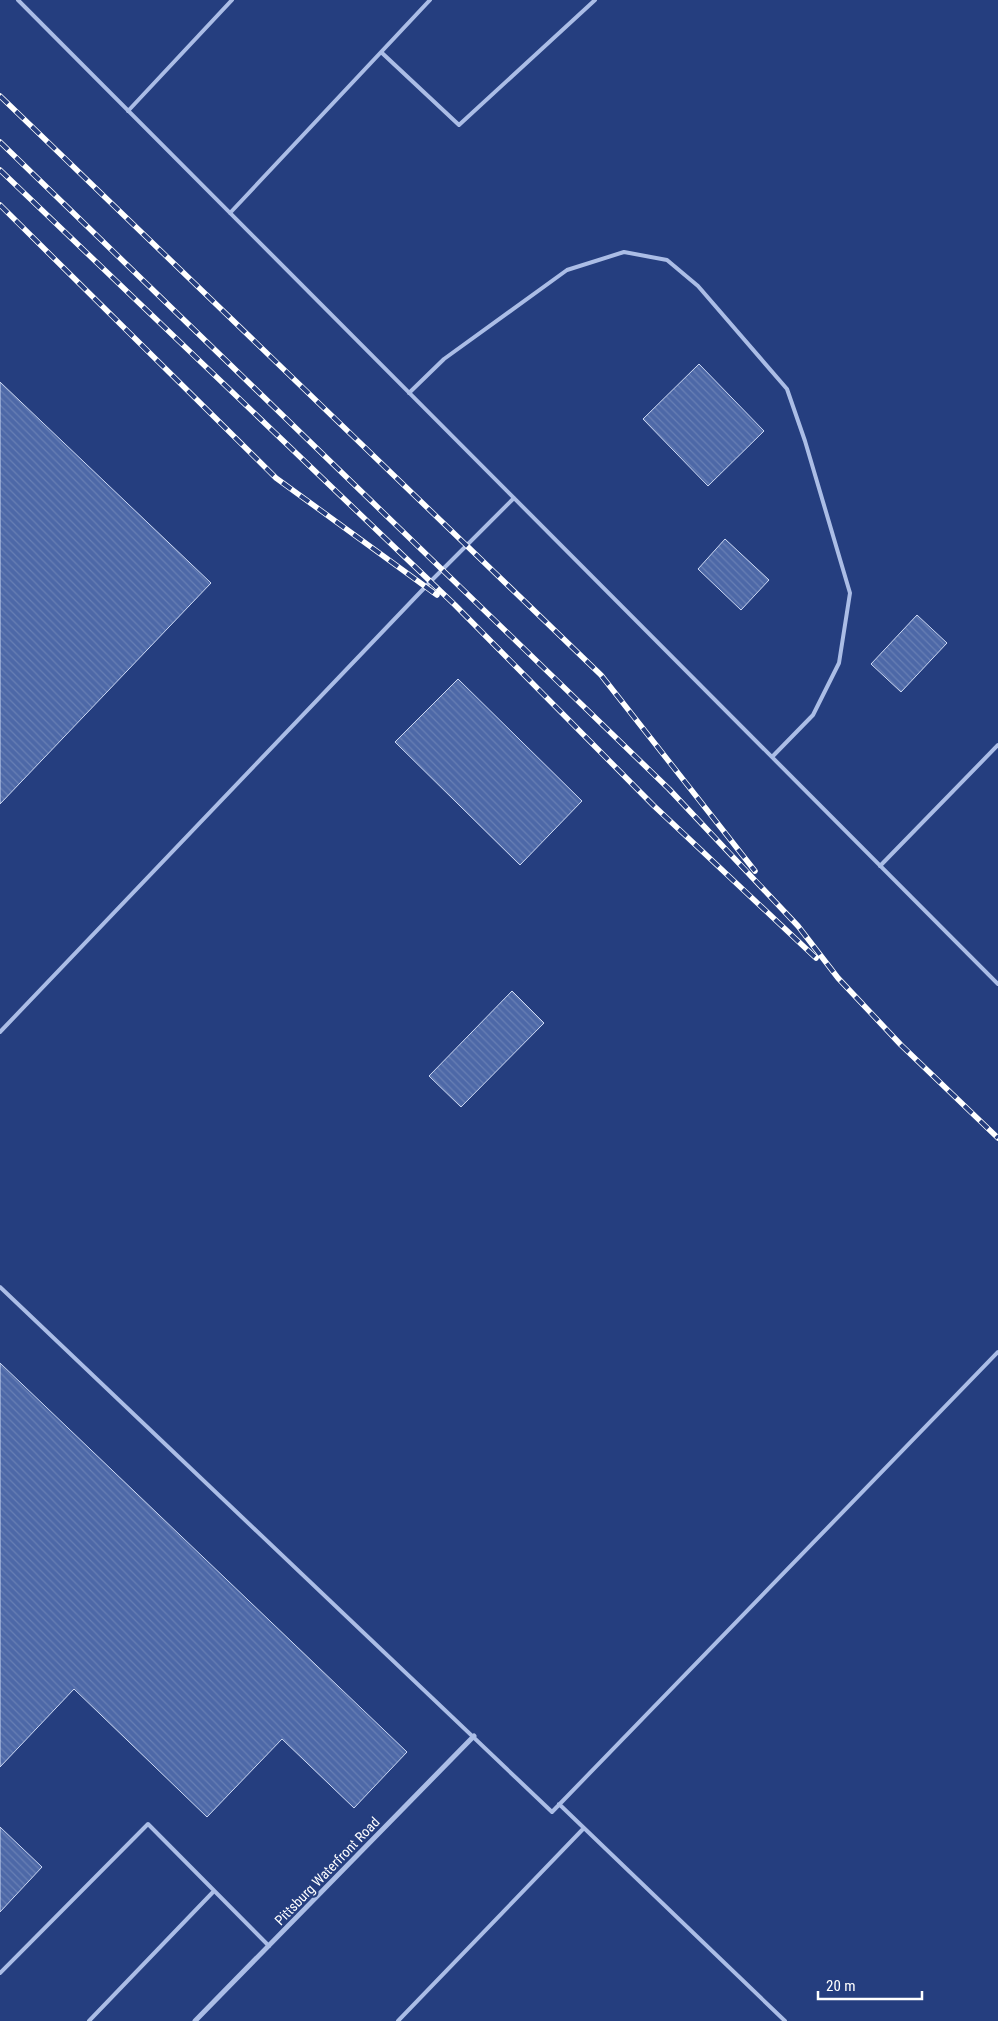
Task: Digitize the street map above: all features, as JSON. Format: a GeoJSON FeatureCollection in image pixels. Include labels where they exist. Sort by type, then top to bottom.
{"type":"FeatureCollection","features":[{"type":"Feature","properties":{"kind":"street","name":"Pittsburg Waterfront Road"},"geometry":{"type":"LineString","coordinates":[[195,2021],[474,1736]]}},
{"type":"Feature","properties":{"kind":"lane"},"geometry":{"type":"LineString","coordinates":[[18,0],[998,984]]}},
{"type":"Feature","properties":{"kind":"lane"},"geometry":{"type":"LineString","coordinates":[[128,111],[232,0]]}},
{"type":"Feature","properties":{"kind":"lane"},"geometry":{"type":"LineString","coordinates":[[230,213],[430,0]]}},
{"type":"Feature","properties":{"kind":"lane"},"geometry":{"type":"LineString","coordinates":[[381,52],[459,125],[595,0]]}},
{"type":"Feature","properties":{"kind":"lane"},"geometry":{"type":"LineString","coordinates":[[409,393],[444,359],[567,270],[624,252],[667,260],[698,286],[786,389],[805,441],[850,593],[839,663],[814,716],[772,757]]}},
{"type":"Feature","properties":{"kind":"lane"},"geometry":{"type":"LineString","coordinates":[[0,1032],[430,582],[514,498]]}},
{"type":"Feature","properties":{"kind":"lane"},"geometry":{"type":"LineString","coordinates":[[880,866],[998,745]]}},
{"type":"Feature","properties":{"kind":"lane"},"geometry":{"type":"LineString","coordinates":[[0,1287],[552,1812],[998,1352]]}},
{"type":"Feature","properties":{"kind":"lane"},"geometry":{"type":"LineString","coordinates":[[559,1804],[785,2021]]}},
{"type":"Feature","properties":{"kind":"lane"},"geometry":{"type":"LineString","coordinates":[[0,1973],[148,1824],[269,1946]]}},
{"type":"Feature","properties":{"kind":"lane"},"geometry":{"type":"LineString","coordinates":[[398,2021],[584,1828]]}},
{"type":"Feature","properties":{"kind":"lane"},"geometry":{"type":"LineString","coordinates":[[89,2021],[214,1891]]}},
{"type":"Feature","properties":{"kind":"building"},"geometry":{"type":"Polygon","coordinates":[[[699,364],[764,431],[708,486],[643,419],[699,364]]]}},
{"type":"Feature","properties":{"kind":"building"},"geometry":{"type":"Polygon","coordinates":[[[0,382],[211,583],[0,804],[0,382]]]}},
{"type":"Feature","properties":{"kind":"building"},"geometry":{"type":"Polygon","coordinates":[[[725,539],[769,580],[741,610],[698,569],[725,539]]]}},
{"type":"Feature","properties":{"kind":"building"},"geometry":{"type":"Polygon","coordinates":[[[917,615],[947,643],[901,692],[871,664],[917,615]]]}},
{"type":"Feature","properties":{"kind":"building"},"geometry":{"type":"Polygon","coordinates":[[[458,679],[582,801],[520,865],[395,742],[458,679]]]}},
{"type":"Feature","properties":{"kind":"building"},"geometry":{"type":"Polygon","coordinates":[[[512,991],[544,1023],[461,1107],[429,1076],[512,991]]]}},
{"type":"Feature","properties":{"kind":"building"},"geometry":{"type":"Polygon","coordinates":[[[0,1363],[407,1752],[354,1808],[282,1739],[207,1817],[74,1689],[0,1767],[0,1363]]]}},
{"type":"Feature","properties":{"kind":"building"},"geometry":{"type":"Polygon","coordinates":[[[0,1827],[42,1867],[0,1912],[0,1827]]]}},
{"type":"Feature","properties":{"kind":"railway"},"geometry":{"type":"LineString","coordinates":[[0,96],[601,675],[755,871]]}},
{"type":"Feature","properties":{"kind":"railway"},"geometry":{"type":"LineString","coordinates":[[0,142],[669,789],[798,926],[838,978],[901,1045],[998,1138]]}},
{"type":"Feature","properties":{"kind":"railway"},"geometry":{"type":"LineString","coordinates":[[0,170],[455,605],[653,805],[816,958]]}},
{"type":"Feature","properties":{"kind":"railway"},"geometry":{"type":"LineString","coordinates":[[0,205],[276,478],[437,595]]}}]}
